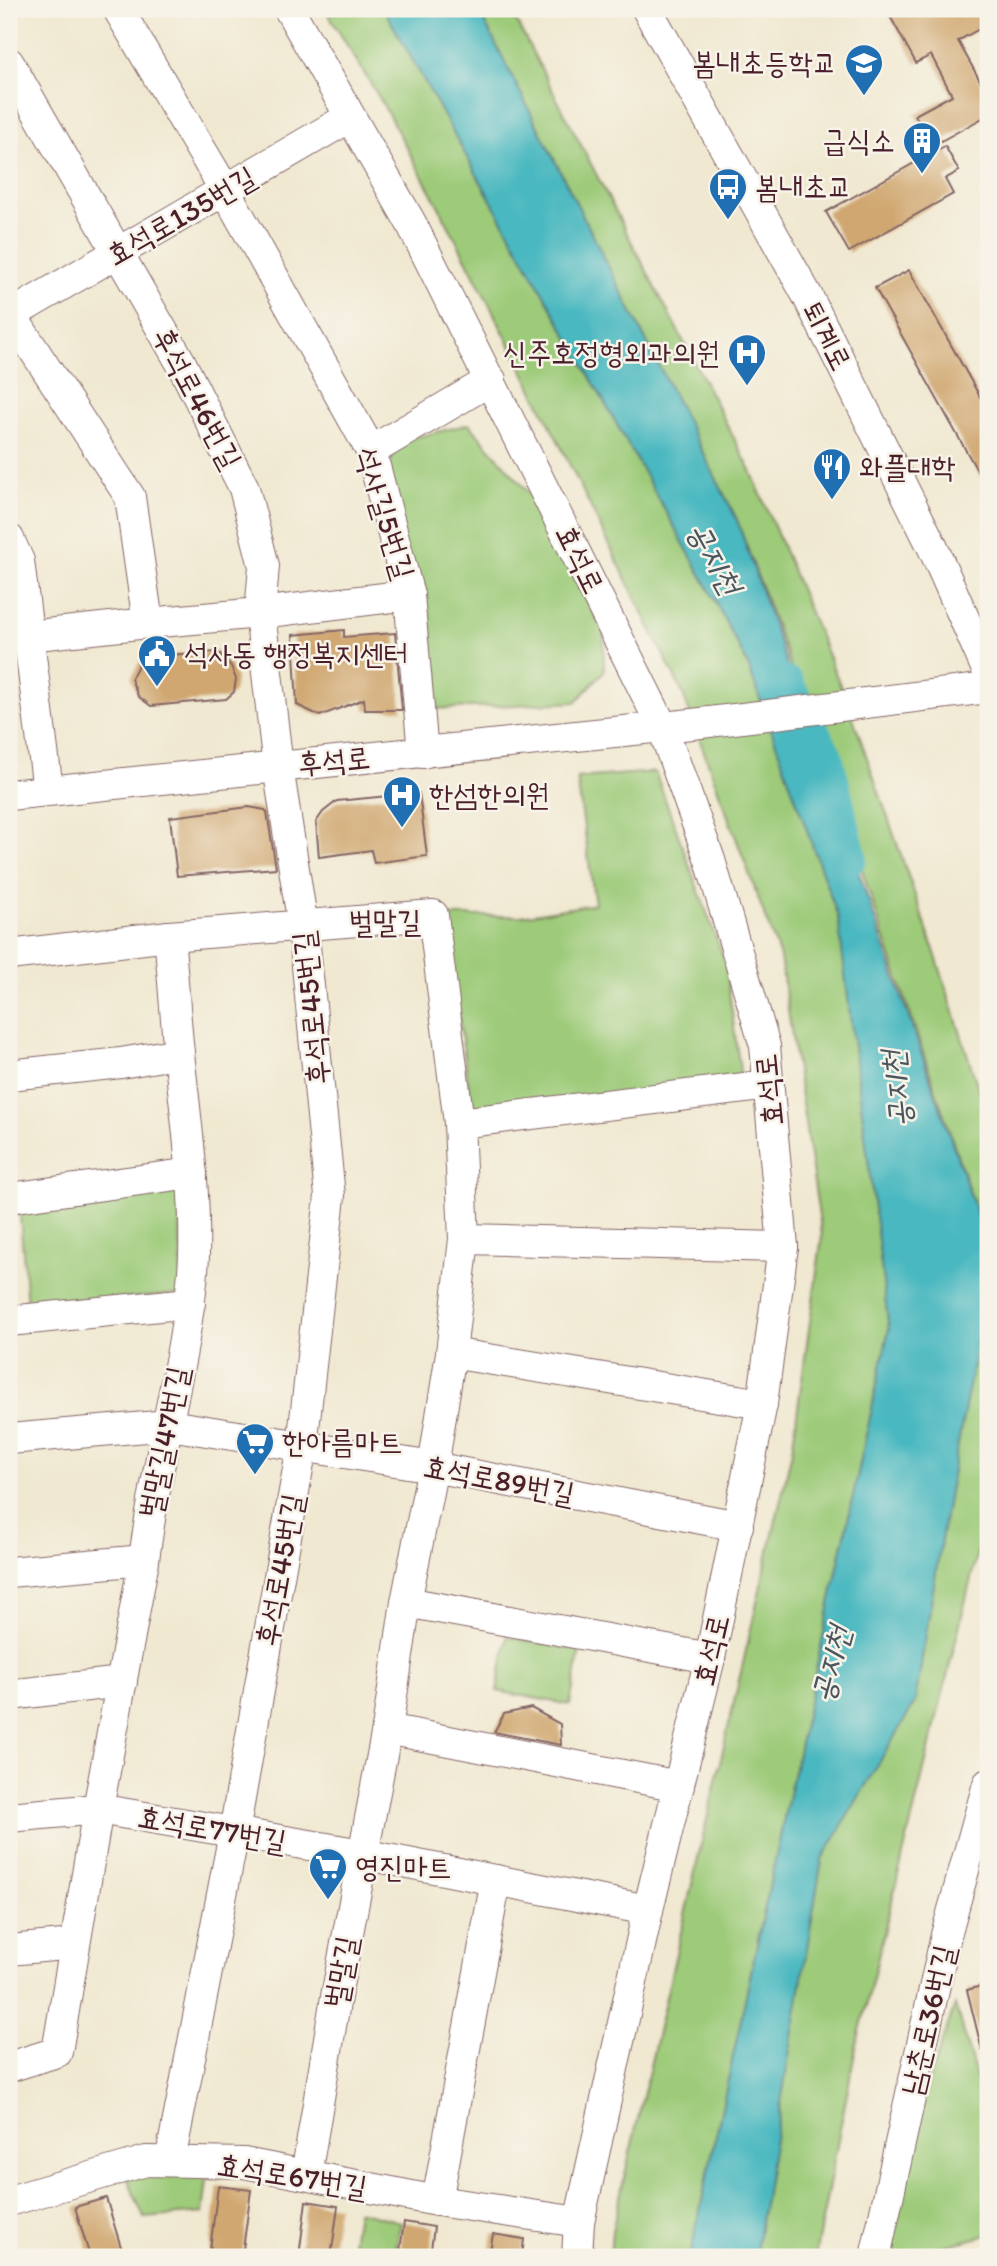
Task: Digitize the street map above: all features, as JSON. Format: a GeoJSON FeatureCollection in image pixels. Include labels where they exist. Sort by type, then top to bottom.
{"type":"FeatureCollection","features":[{"type":"Feature","properties":{"kind":"street","name":"석사길5번길"},"geometry":{"type":"LineString","coordinates":[[19,637],[260,613],[409,594],[371,451],[225,190],[118,9]]}},
{"type":"Feature","properties":{"kind":"street","name":"효석로"},"geometry":{"type":"LineString","coordinates":[[289,9],[411,223],[662,726],[710,860],[765,1046],[783,1247],[762,1404],[710,1658],[648,1910],[579,2222],[577,2257]]}},
{"type":"Feature","properties":{"kind":"street","name":"퇴계로"},"geometry":{"type":"LineString","coordinates":[[648,9],[807,295],[933,548],[988,672]]}},
{"type":"Feature","properties":{"kind":"street","name":"후석로46번길"},"geometry":{"type":"LineString","coordinates":[[9,63],[180,361],[244,488],[264,566],[260,613],[278,767]]}},
{"type":"Feature","properties":{"kind":"street","name":"효석로135번길"},"geometry":{"type":"LineString","coordinates":[[148,623],[130,496],[9,315],[351,117]]}},
{"type":"Feature","properties":{"kind":"street"},"geometry":{"type":"LineString","coordinates":[[371,451],[491,380]]}},
{"type":"Feature","properties":{"kind":"street"},"geometry":{"type":"LineString","coordinates":[[9,538],[19,561],[19,637],[48,790]]}},
{"type":"Feature","properties":{"kind":"street"},"geometry":{"type":"LineString","coordinates":[[409,594],[423,752]]}},
{"type":"Feature","properties":{"kind":"street","name":"후석로"},"geometry":{"type":"LineString","coordinates":[[9,795],[701,723],[988,688]]}},
{"type":"Feature","properties":{"kind":"street","name":"후석로45번길"},"geometry":{"type":"LineString","coordinates":[[170,2161],[234,1833],[302,1446],[330,1196],[303,926],[278,767]]}},
{"type":"Feature","properties":{"kind":"street","name":"벌말길"},"geometry":{"type":"LineString","coordinates":[[9,955],[169,936],[433,915],[459,1123],[464,1239],[451,1353],[433,1467],[406,1602],[387,1729],[337,1991],[306,2175]]}},
{"type":"Feature","properties":{"kind":"street","name":"벌말길47번길"},"geometry":{"type":"LineString","coordinates":[[9,2067],[57,2052],[161,1452],[169,1425],[190,1303],[194,1255],[191,1149],[169,936]]}},
{"type":"Feature","properties":{"kind":"street"},"geometry":{"type":"LineString","coordinates":[[9,1075],[121,1063],[180,1053]]}},
{"type":"Feature","properties":{"kind":"street"},"geometry":{"type":"LineString","coordinates":[[459,1123],[769,1085]]}},
{"type":"Feature","properties":{"kind":"street"},"geometry":{"type":"LineString","coordinates":[[9,1198],[192,1173]]}},
{"type":"Feature","properties":{"kind":"street"},"geometry":{"type":"LineString","coordinates":[[464,1239],[783,1247]]}},
{"type":"Feature","properties":{"kind":"street"},"geometry":{"type":"LineString","coordinates":[[9,1321],[190,1303]]}},
{"type":"Feature","properties":{"kind":"street"},"geometry":{"type":"LineString","coordinates":[[451,1353],[762,1404]]}},
{"type":"Feature","properties":{"kind":"street","name":"효석로89번길"},"geometry":{"type":"LineString","coordinates":[[9,1439],[169,1425],[433,1467],[738,1526]]}},
{"type":"Feature","properties":{"kind":"street"},"geometry":{"type":"LineString","coordinates":[[9,1572],[144,1560]]}},
{"type":"Feature","properties":{"kind":"street"},"geometry":{"type":"LineString","coordinates":[[406,1602],[710,1658]]}},
{"type":"Feature","properties":{"kind":"street"},"geometry":{"type":"LineString","coordinates":[[9,1695],[122,1682]]}},
{"type":"Feature","properties":{"kind":"street"},"geometry":{"type":"LineString","coordinates":[[387,1729],[679,1786]]}},
{"type":"Feature","properties":{"kind":"street","name":"남춘로36번길"},"geometry":{"type":"LineString","coordinates":[[875,2257],[946,1935],[988,1784]]}},
{"type":"Feature","properties":{"kind":"street","name":"효석로77번길"},"geometry":{"type":"LineString","coordinates":[[9,1817],[98,1809],[362,1854],[648,1910]]}},
{"type":"Feature","properties":{"kind":"street"},"geometry":{"type":"LineString","coordinates":[[437,2201],[496,1880]]}},
{"type":"Feature","properties":{"kind":"street"},"geometry":{"type":"LineString","coordinates":[[9,1950],[75,1944]]}},
{"type":"Feature","properties":{"kind":"street","name":"효석로67번길"},"geometry":{"type":"LineString","coordinates":[[9,2201],[146,2161],[244,2163],[437,2201],[579,2222]]}},
{"type":"Feature","properties":{"kind":"green space"},"geometry":{"type":"Polygon","coordinates":[[[325,9],[384,9],[708,587],[748,665],[838,917],[889,1329],[690,2257],[610,2257],[612,2231],[792,1451],[822,1236],[780,957],[682,692],[439,207],[380,99],[325,9]]]}},
{"type":"Feature","properties":{"kind":"green space"},"geometry":{"type":"Polygon","coordinates":[[[478,9],[510,9],[751,471],[849,706],[934,950],[988,1119],[988,1246],[824,757],[737,520],[478,9]]]}},
{"type":"Feature","properties":{"kind":"green space"},"geometry":{"type":"Polygon","coordinates":[[[469,424],[534,499],[604,633],[604,671],[576,702],[433,709],[388,468],[400,441],[469,424]]]}},
{"type":"Feature","properties":{"kind":"green space"},"geometry":{"type":"Polygon","coordinates":[[[655,772],[725,962],[742,1085],[472,1109],[444,916],[521,916],[595,904],[577,778],[655,772]]]}},
{"type":"Feature","properties":{"kind":"green space"},"geometry":{"type":"Polygon","coordinates":[[[179,1184],[182,1294],[27,1305],[19,1202],[179,1184]]]}},
{"type":"Feature","properties":{"kind":"green space"},"geometry":{"type":"Polygon","coordinates":[[[988,1286],[988,1514],[856,2047],[815,2257],[755,2257],[822,1858],[915,1702],[949,1491],[988,1286]]]}},
{"type":"Feature","properties":{"kind":"green space"},"geometry":{"type":"Polygon","coordinates":[[[507,1637],[580,1650],[570,1705],[497,1691],[507,1637]]]}},
{"type":"Feature","properties":{"kind":"green space"},"geometry":{"type":"Polygon","coordinates":[[[955,2005],[988,2117],[988,2235],[901,2257],[889,2257],[904,2173],[931,2074],[955,2005]]]}},
{"type":"Feature","properties":{"kind":"green space"},"geometry":{"type":"Polygon","coordinates":[[[210,2155],[203,2213],[144,2218],[123,2168],[210,2155]]]}},
{"type":"Feature","properties":{"kind":"green space"},"geometry":{"type":"Polygon","coordinates":[[[357,2211],[401,2222],[394,2257],[350,2257],[357,2211]]]}},
{"type":"Feature","properties":{"kind":"water"},"geometry":{"type":"Polygon","coordinates":[[[384,9],[478,9],[737,520],[988,1246],[988,1286],[949,1491],[915,1702],[822,1859],[755,2257],[690,2257],[889,1329],[838,917],[748,665],[708,587],[384,9]]]}},
{"type":"Feature","properties":{"kind":"building"},"geometry":{"type":"Polygon","coordinates":[[[886,9],[988,9],[988,24],[958,41],[988,95],[988,115],[932,146],[915,115],[952,95],[931,55],[916,63],[886,9]]]}},
{"type":"Feature","properties":{"kind":"building","name":"급식소"},"geometry":{"type":"Polygon","coordinates":[[[945,146],[959,171],[945,179],[953,194],[849,252],[826,212],[945,146]]]}},
{"type":"Feature","properties":{"kind":"building"},"geometry":{"type":"Polygon","coordinates":[[[909,270],[988,411],[988,490],[875,288],[909,270]]]}},
{"type":"Feature","properties":{"kind":"building"},"geometry":{"type":"Polygon","coordinates":[[[344,630],[344,637],[395,633],[402,710],[365,710],[364,699],[320,716],[297,705],[293,635],[344,630]]]}},
{"type":"Feature","properties":{"kind":"building"},"geometry":{"type":"Polygon","coordinates":[[[218,652],[231,666],[236,679],[234,692],[226,699],[151,706],[138,696],[131,679],[139,663],[147,656],[218,652]]]}},
{"type":"Feature","properties":{"kind":"building"},"geometry":{"type":"Polygon","coordinates":[[[419,793],[427,856],[374,863],[371,850],[319,857],[316,822],[323,812],[337,801],[419,793]]]}},
{"type":"Feature","properties":{"kind":"building"},"geometry":{"type":"Polygon","coordinates":[[[249,807],[267,812],[276,868],[177,876],[170,817],[249,807]]]}},
{"type":"Feature","properties":{"kind":"building"},"geometry":{"type":"Polygon","coordinates":[[[531,1708],[560,1724],[561,1745],[494,1732],[504,1714],[531,1708]]]}},
{"type":"Feature","properties":{"kind":"building"},"geometry":{"type":"Polygon","coordinates":[[[988,1984],[988,2049],[982,2050],[967,1990],[988,1984]]]}},
{"type":"Feature","properties":{"kind":"building"},"geometry":{"type":"Polygon","coordinates":[[[218,2186],[251,2190],[242,2257],[209,2257],[218,2186]]]}},
{"type":"Feature","properties":{"kind":"building"},"geometry":{"type":"Polygon","coordinates":[[[106,2198],[124,2257],[90,2257],[75,2207],[106,2198]]]}},
{"type":"Feature","properties":{"kind":"building"},"geometry":{"type":"Polygon","coordinates":[[[306,2201],[338,2206],[331,2257],[299,2257],[306,2201]]]}},
{"type":"Feature","properties":{"kind":"building"},"geometry":{"type":"Polygon","coordinates":[[[404,2222],[434,2227],[430,2257],[399,2257],[404,2222]]]}},
{"type":"Feature","properties":{"kind":"building"},"geometry":{"type":"Polygon","coordinates":[[[493,2234],[524,2239],[522,2257],[489,2257],[493,2234]]]}},
{"type":"Feature","properties":{"kind":"waterway","name":"공지천"},"geometry":{"type":"LineString","coordinates":[[785,685],[824,757],[848,857]]}},
{"type":"Feature","properties":{"kind":"place","name":"봄내초등학교"},"geometry":{"type":"Point","coordinates":[864,97]}},
{"type":"Feature","properties":{"kind":"place","name":"급식소"},"geometry":{"type":"Point","coordinates":[922,175]}},
{"type":"Feature","properties":{"kind":"place","name":"봄내초교"},"geometry":{"type":"Point","coordinates":[728,221]}},
{"type":"Feature","properties":{"kind":"place","name":"신주호정형외과의원"},"geometry":{"type":"Point","coordinates":[747,387]}},
{"type":"Feature","properties":{"kind":"place","name":"와플대학"},"geometry":{"type":"Point","coordinates":[832,501]}},
{"type":"Feature","properties":{"kind":"place","name":"석사동 행정복지센터"},"geometry":{"type":"Point","coordinates":[157,688]}},
{"type":"Feature","properties":{"kind":"place","name":"한섬한의원"},"geometry":{"type":"Point","coordinates":[402,829]}},
{"type":"Feature","properties":{"kind":"place","name":"한아름마트"},"geometry":{"type":"Point","coordinates":[255,1476]}},
{"type":"Feature","properties":{"kind":"place","name":"영진마트"},"geometry":{"type":"Point","coordinates":[328,1901]}}]}
